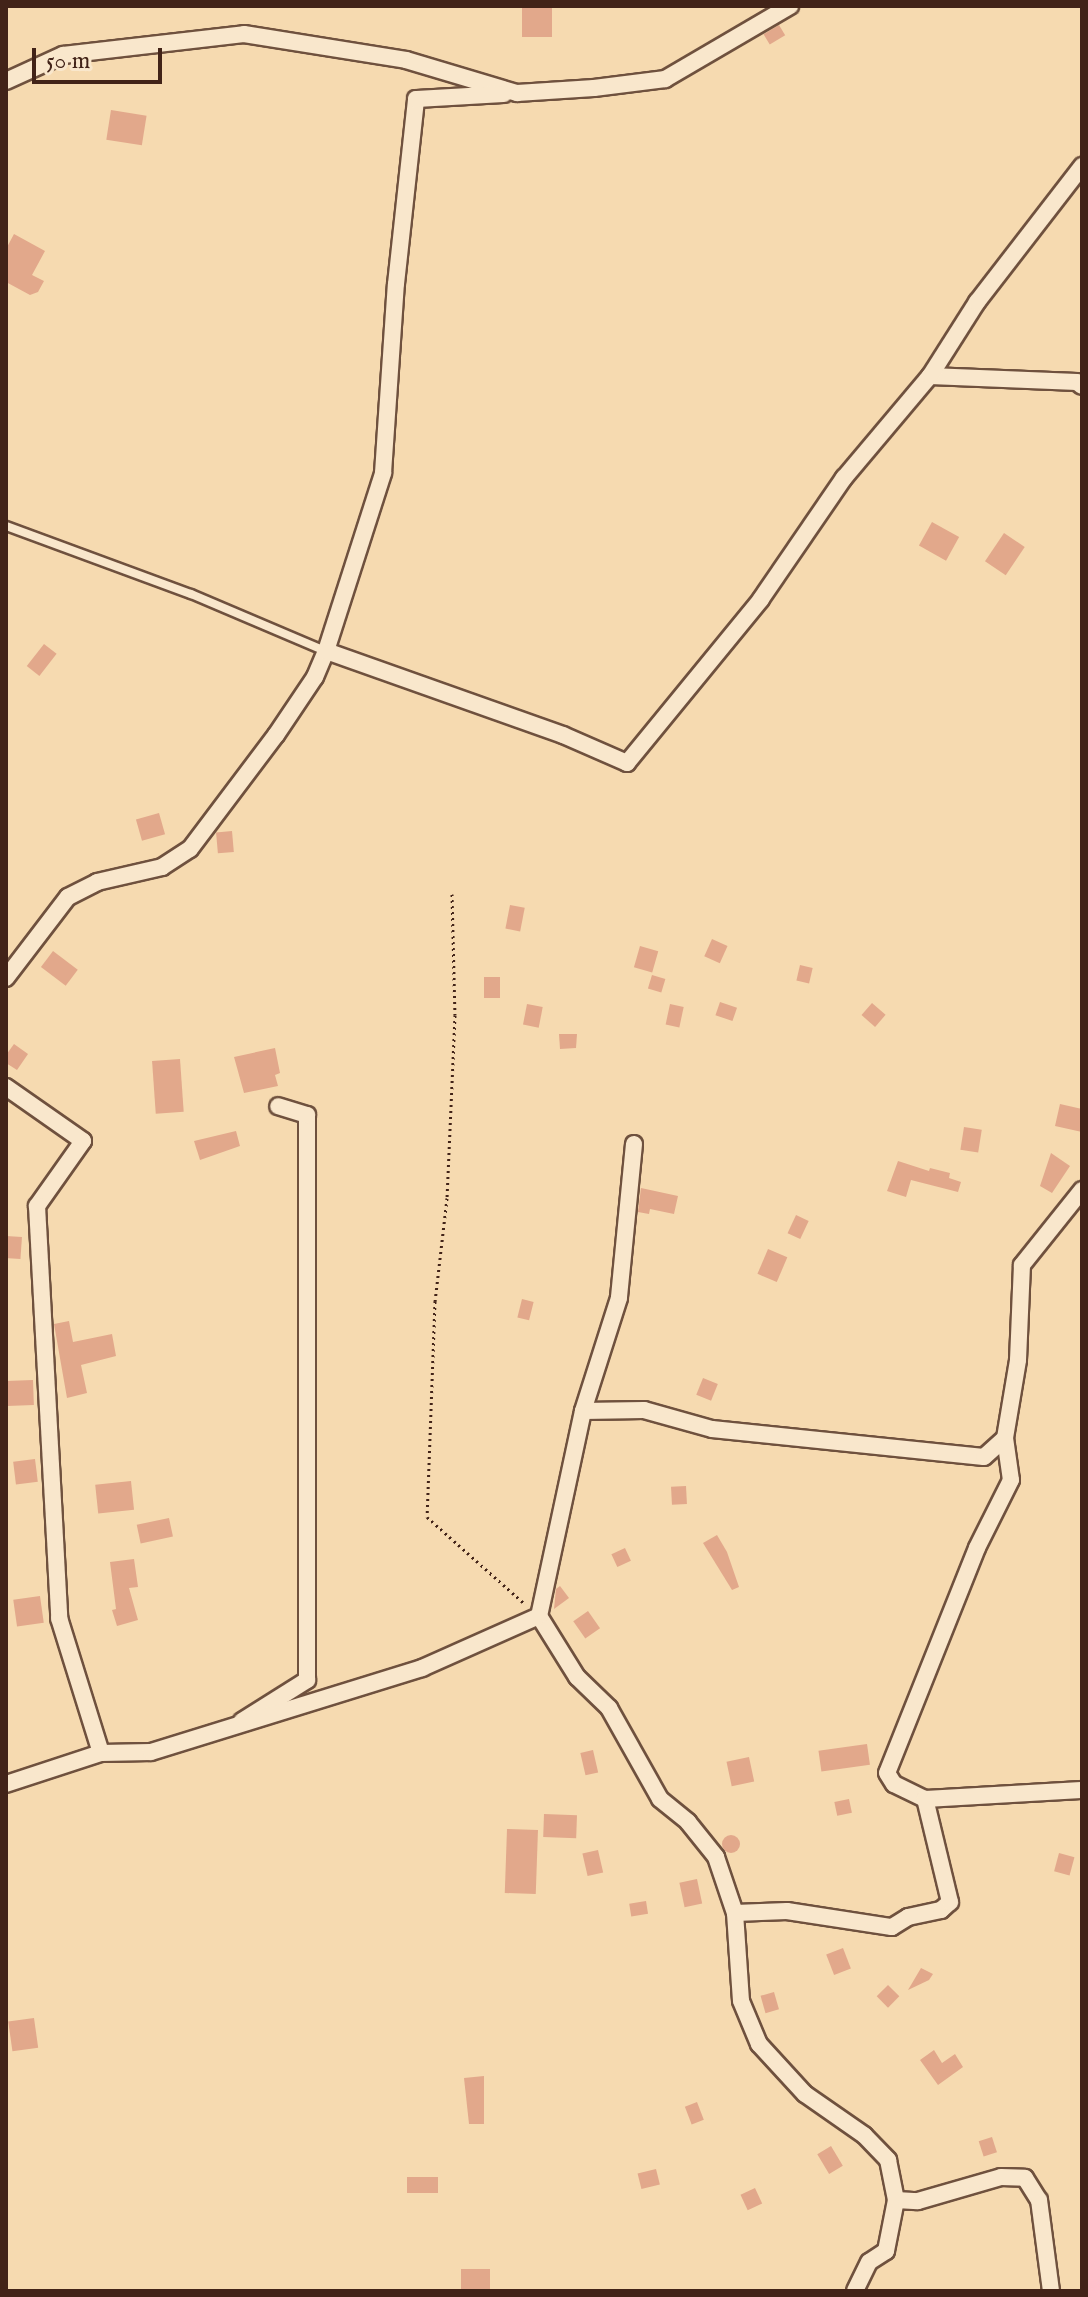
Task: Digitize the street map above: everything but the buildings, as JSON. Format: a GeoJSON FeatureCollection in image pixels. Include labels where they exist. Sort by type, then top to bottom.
{"type":"FeatureCollection","features":[{"type":"Feature","properties":{"kind":"street"},"geometry":{"type":"LineString","coordinates":[[6,978],[68,897],[97,882],[162,867],[190,849],[276,735],[315,677],[383,473],[396,284],[416,99],[665,79],[790,6]]}},
{"type":"Feature","properties":{"kind":"street"},"geometry":{"type":"LineString","coordinates":[[6,81],[63,55],[244,34],[406,60],[517,93]]}},
{"type":"Feature","properties":{"kind":"street"},"geometry":{"type":"LineString","coordinates":[[326,651],[563,735],[627,763],[761,599],[844,478],[930,376],[977,302],[1082,166]]}},
{"type":"Feature","properties":{"kind":"street"},"geometry":{"type":"LineString","coordinates":[[930,376],[1077,382],[1082,386]]}},
{"type":"Feature","properties":{"kind":"street"},"geometry":{"type":"LineString","coordinates":[[6,1087],[83,1141],[37,1206],[59,1618],[101,1753]]}},
{"type":"Feature","properties":{"kind":"street"},"geometry":{"type":"LineString","coordinates":[[242,1721],[307,1680],[307,1115],[278,1106]]}},
{"type":"Feature","properties":{"kind":"street"},"geometry":{"type":"LineString","coordinates":[[634,1144],[619,1298],[583,1411],[539,1616],[577,1677],[609,1708],[660,1799],[688,1822],[716,1857],[735,1913],[741,2001],[759,2044],[805,2094],[864,2135],[888,2160],[896,2200],[886,2251],[869,2262],[855,2291]]}},
{"type":"Feature","properties":{"kind":"street"},"geometry":{"type":"LineString","coordinates":[[1082,1190],[1022,1265],[1018,1360],[1005,1438],[1011,1480],[977,1548],[887,1773],[894,1784],[925,1799],[1082,1790]]}},
{"type":"Feature","properties":{"kind":"street"},"geometry":{"type":"LineString","coordinates":[[583,1411],[644,1410],[712,1429],[984,1457],[1005,1438]]}},
{"type":"Feature","properties":{"kind":"street"},"geometry":{"type":"LineString","coordinates":[[6,1784],[101,1753],[151,1752],[242,1721],[422,1668],[539,1616]]}},
{"type":"Feature","properties":{"kind":"street"},"geometry":{"type":"LineString","coordinates":[[735,1913],[787,1911],[892,1927],[908,1917],[941,1910],[950,1902],[925,1799]]}},
{"type":"Feature","properties":{"kind":"street"},"geometry":{"type":"LineString","coordinates":[[896,2200],[918,2201],[1001,2177],[1025,2178],[1039,2200],[1051,2291]]}},
{"type":"Feature","properties":{"kind":"lane"},"geometry":{"type":"LineString","coordinates":[[6,526],[191,594],[326,651]]}},
{"type":"Feature","properties":{"kind":"path"},"geometry":{"type":"LineString","coordinates":[[452,894],[455,1015],[447,1198],[435,1301],[427,1517],[539,1616]]}}]}
